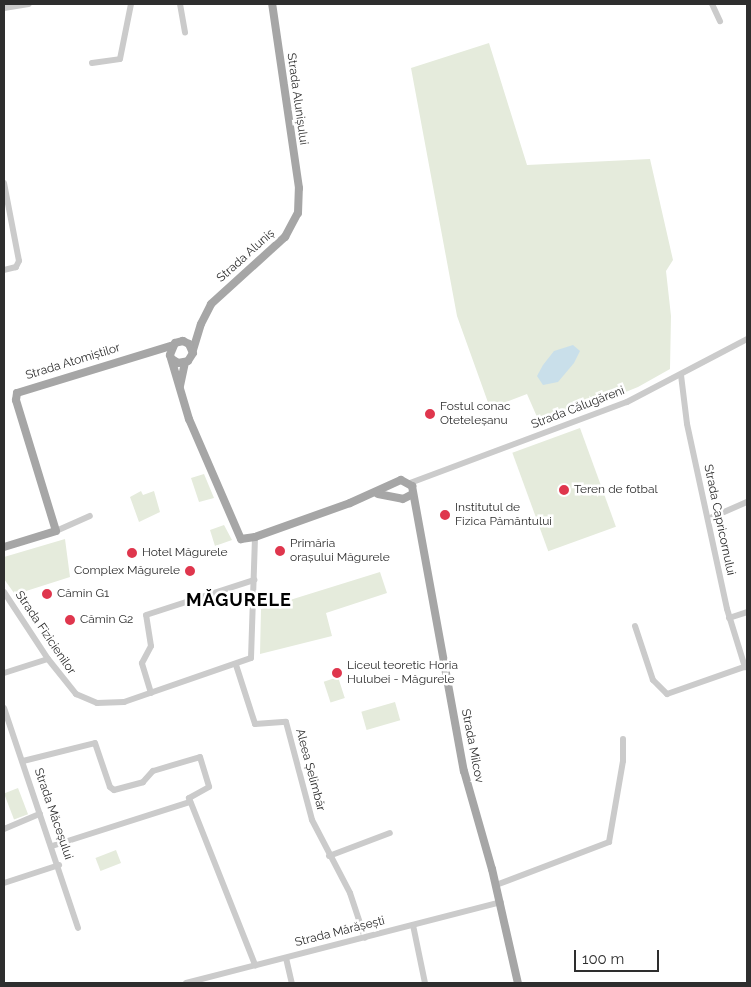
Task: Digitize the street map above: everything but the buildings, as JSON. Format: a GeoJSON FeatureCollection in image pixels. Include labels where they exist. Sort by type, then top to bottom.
{"type":"FeatureCollection","features":[{"type":"Feature","properties":{"kind":"main road","name":"Strada Alunișului"},"geometry":{"type":"LineString","coordinates":[[272,4],[300,198]]}},
{"type":"Feature","properties":{"kind":"main road","name":"Strada Aluniș"},"geometry":{"type":"LineString","coordinates":[[185,363],[190,359],[199,329],[218,297],[289,231],[298,213],[300,198]]}},
{"type":"Feature","properties":{"kind":"main road","name":"Strada Aluniș"},"geometry":{"type":"LineString","coordinates":[[171,353],[181,340],[199,329]]}},
{"type":"Feature","properties":{"kind":"main road"},"geometry":{"type":"LineString","coordinates":[[181,340],[190,344],[193,350]]}},
{"type":"Feature","properties":{"kind":"main road","name":"Strada Atomiștilor"},"geometry":{"type":"LineString","coordinates":[[56,531],[16,400],[17,393],[159,348],[171,353]]}},
{"type":"Feature","properties":{"kind":"main road"},"geometry":{"type":"LineString","coordinates":[[171,353],[185,363],[179,388]]}},
{"type":"Feature","properties":{"kind":"main road"},"geometry":{"type":"LineString","coordinates":[[171,353],[179,388],[239,537],[255,537],[374,494],[404,480],[410,483],[411,495],[403,499]]}},
{"type":"Feature","properties":{"kind":"main road"},"geometry":{"type":"LineString","coordinates":[[395,484],[395,496]]}},
{"type":"Feature","properties":{"kind":"main road"},"geometry":{"type":"LineString","coordinates":[[374,494],[395,496],[403,499],[414,511]]}},
{"type":"Feature","properties":{"kind":"main road","name":"Strada Milcov"},"geometry":{"type":"LineString","coordinates":[[411,495],[449,679],[466,780],[501,902],[518,983]]}},
{"type":"Feature","properties":{"kind":"main road"},"geometry":{"type":"LineString","coordinates":[[4,547],[56,531]]}},
{"type":"Feature","properties":{"kind":"street"},"geometry":{"type":"LineString","coordinates":[[4,8],[28,4]]}},
{"type":"Feature","properties":{"kind":"street"},"geometry":{"type":"LineString","coordinates":[[92,63],[120,59],[130,4]]}},
{"type":"Feature","properties":{"kind":"street"},"geometry":{"type":"LineString","coordinates":[[180,4],[184,33]]}},
{"type":"Feature","properties":{"kind":"street"},"geometry":{"type":"LineString","coordinates":[[712,4],[720,21]]}},
{"type":"Feature","properties":{"kind":"street"},"geometry":{"type":"LineString","coordinates":[[4,183],[18,265],[4,270]]}},
{"type":"Feature","properties":{"kind":"street","name":"Strada Călugăreni"},"geometry":{"type":"LineString","coordinates":[[410,483],[627,402],[747,339]]}},
{"type":"Feature","properties":{"kind":"street","name":"Strada Capricornului"},"geometry":{"type":"LineString","coordinates":[[681,375],[688,424],[729,618],[740,656],[746,667]]}},
{"type":"Feature","properties":{"kind":"street"},"geometry":{"type":"LineString","coordinates":[[708,519],[747,502]]}},
{"type":"Feature","properties":{"kind":"street"},"geometry":{"type":"LineString","coordinates":[[56,531],[90,516]]}},
{"type":"Feature","properties":{"kind":"street","name":"Strada Fizicienilor"},"geometry":{"type":"LineString","coordinates":[[4,592],[68,686],[90,701],[116,704],[249,661],[252,655],[255,537]]}},
{"type":"Feature","properties":{"kind":"street"},"geometry":{"type":"LineString","coordinates":[[151,693],[142,663],[151,646],[144,620],[146,615],[254,580]]}},
{"type":"Feature","properties":{"kind":"street"},"geometry":{"type":"LineString","coordinates":[[729,618],[747,612]]}},
{"type":"Feature","properties":{"kind":"street"},"geometry":{"type":"LineString","coordinates":[[635,626],[653,680],[667,694],[746,667]]}},
{"type":"Feature","properties":{"kind":"street"},"geometry":{"type":"LineString","coordinates":[[731,672],[740,656]]}},
{"type":"Feature","properties":{"kind":"street"},"geometry":{"type":"LineString","coordinates":[[4,673],[48,659]]}},
{"type":"Feature","properties":{"kind":"street","name":"Aleea Șelimbăr"},"geometry":{"type":"LineString","coordinates":[[236,665],[255,724],[286,722],[307,804],[328,856],[350,893],[365,938]]}},
{"type":"Feature","properties":{"kind":"street","name":"Strada Măceșului"},"geometry":{"type":"LineString","coordinates":[[4,708],[59,864],[78,928]]}},
{"type":"Feature","properties":{"kind":"street"},"geometry":{"type":"LineString","coordinates":[[496,885],[609,842],[623,761],[623,739]]}},
{"type":"Feature","properties":{"kind":"street"},"geometry":{"type":"LineString","coordinates":[[23,761],[95,743],[110,787],[114,790],[143,782],[153,771],[198,757],[210,787],[190,795],[190,802],[223,886],[240,919],[255,965]]}},
{"type":"Feature","properties":{"kind":"street"},"geometry":{"type":"LineString","coordinates":[[52,846],[190,802]]}},
{"type":"Feature","properties":{"kind":"street"},"geometry":{"type":"LineString","coordinates":[[4,829],[40,814]]}},
{"type":"Feature","properties":{"kind":"street"},"geometry":{"type":"LineString","coordinates":[[328,856],[390,833]]}},
{"type":"Feature","properties":{"kind":"street"},"geometry":{"type":"LineString","coordinates":[[4,883],[59,864]]}},
{"type":"Feature","properties":{"kind":"street","name":"Strada Mărășești"},"geometry":{"type":"LineString","coordinates":[[186,983],[501,902]]}},
{"type":"Feature","properties":{"kind":"street"},"geometry":{"type":"LineString","coordinates":[[413,925],[425,983]]}},
{"type":"Feature","properties":{"kind":"street"},"geometry":{"type":"LineString","coordinates":[[286,958],[292,983]]}},
{"type":"Feature","properties":{"kind":"green space"},"geometry":{"type":"Polygon","coordinates":[[[489,43],[527,165],[650,159],[673,260],[666,271],[671,316],[670,369],[638,387],[541,426],[527,394],[490,408],[457,316],[411,68],[489,43]]]}},
{"type":"Feature","properties":{"kind":"green space","name":"Teren de fotbal"},"geometry":{"type":"Polygon","coordinates":[[[580,428],[616,527],[548,551],[512,453],[580,428]]]}},
{"type":"Feature","properties":{"kind":"green space"},"geometry":{"type":"Polygon","coordinates":[[[204,474],[214,498],[199,502],[191,478],[204,474]]]}},
{"type":"Feature","properties":{"kind":"green space"},"geometry":{"type":"Polygon","coordinates":[[[141,491],[143,495],[154,491],[160,512],[139,522],[130,497],[141,491]]]}},
{"type":"Feature","properties":{"kind":"green space"},"geometry":{"type":"Polygon","coordinates":[[[224,525],[232,540],[215,546],[210,530],[224,525]]]}},
{"type":"Feature","properties":{"kind":"green space"},"geometry":{"type":"Polygon","coordinates":[[[65,539],[70,577],[23,592],[27,606],[24,607],[4,579],[4,557],[65,539]]]}},
{"type":"Feature","properties":{"kind":"green space"},"geometry":{"type":"Polygon","coordinates":[[[380,572],[387,593],[326,613],[332,636],[260,654],[261,609],[380,572]]]}},
{"type":"Feature","properties":{"kind":"green space"},"geometry":{"type":"Polygon","coordinates":[[[338,677],[345,698],[331,703],[324,682],[338,677]]]}},
{"type":"Feature","properties":{"kind":"green space"},"geometry":{"type":"Polygon","coordinates":[[[395,702],[400,720],[367,730],[361,712],[395,702]]]}},
{"type":"Feature","properties":{"kind":"green space"},"geometry":{"type":"Polygon","coordinates":[[[18,788],[28,814],[14,820],[4,793],[18,788]]]}},
{"type":"Feature","properties":{"kind":"green space"},"geometry":{"type":"Polygon","coordinates":[[[116,850],[121,863],[100,871],[95,858],[116,850]]]}},
{"type":"Feature","properties":{"kind":"water"},"geometry":{"type":"Polygon","coordinates":[[[573,345],[580,351],[574,363],[558,382],[543,385],[537,376],[543,365],[554,351],[573,345]]]}},
{"type":"Feature","properties":{"kind":"place","name":"Fostul conac Oteteleșanu"},"geometry":{"type":"Point","coordinates":[430,414]}},
{"type":"Feature","properties":{"kind":"place","name":"Teren de fotbal"},"geometry":{"type":"Point","coordinates":[564,490]}},
{"type":"Feature","properties":{"kind":"place","name":"Institutul de Fizica Pământului"},"geometry":{"type":"Point","coordinates":[445,515]}},
{"type":"Feature","properties":{"kind":"place","name":"Primăria orașului Măgurele"},"geometry":{"type":"Point","coordinates":[280,551]}},
{"type":"Feature","properties":{"kind":"place","name":"Hotel Măgurele"},"geometry":{"type":"Point","coordinates":[132,553]}},
{"type":"Feature","properties":{"kind":"place","name":"Complex Măgurele"},"geometry":{"type":"Point","coordinates":[190,571]}},
{"type":"Feature","properties":{"kind":"place","name":"Cămin G1"},"geometry":{"type":"Point","coordinates":[47,594]}},
{"type":"Feature","properties":{"kind":"place","name":"Cămin G2"},"geometry":{"type":"Point","coordinates":[70,620]}},
{"type":"Feature","properties":{"kind":"place","name":"Liceul teoretic Horia Hulubei - Măgurele"},"geometry":{"type":"Point","coordinates":[337,673]}},
{"type":"Feature","properties":{"kind":"district","name":"MĂGURELE"},"geometry":{"type":"Point","coordinates":[239,600]}}]}
